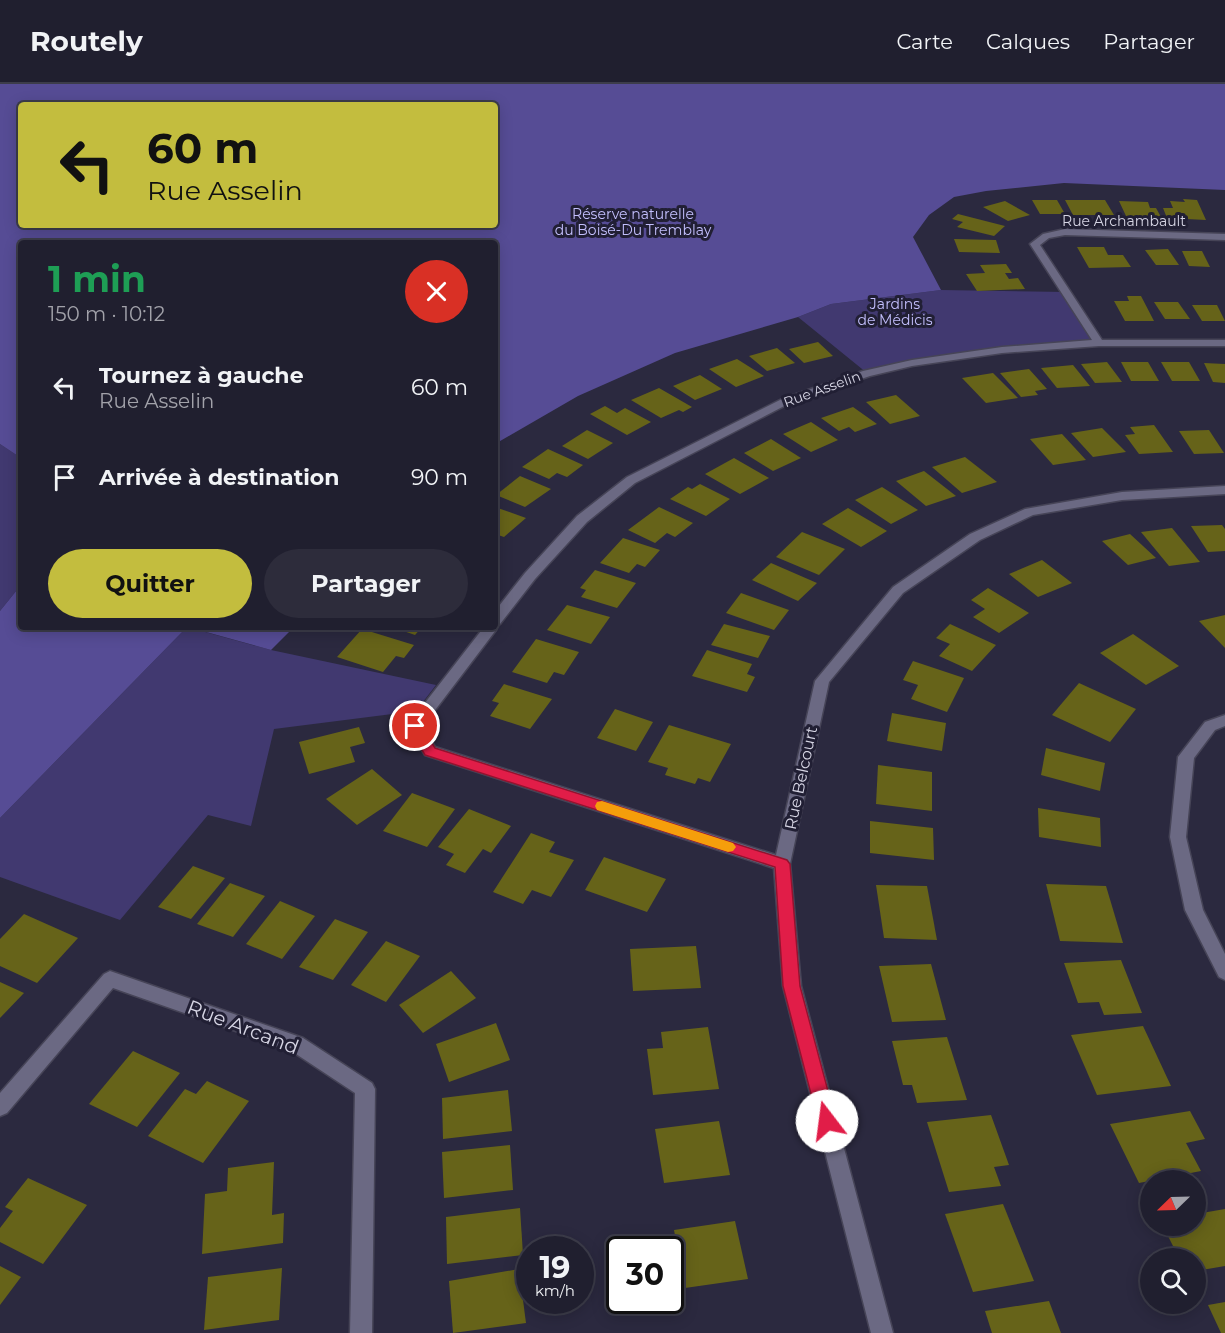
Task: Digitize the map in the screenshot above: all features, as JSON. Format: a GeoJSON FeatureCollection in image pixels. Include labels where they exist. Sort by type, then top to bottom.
{"type":"FeatureCollection","features":[{"type":"Feature","properties":{"kind":"street","name":"Rue Archambault"},"geometry":{"type":"LineString","coordinates":[[1099,343],[1035,244],[1046,236],[1065,232],[1225,237]]}},
{"type":"Feature","properties":{"kind":"street","name":"Rue Asselin"},"geometry":{"type":"LineString","coordinates":[[498,617],[530,576],[582,519],[631,480],[786,401],[867,373],[912,363],[1002,350],[1099,343],[1225,343]]}},
{"type":"Feature","properties":{"kind":"street","name":"Rue Belcourt"},"geometry":{"type":"LineString","coordinates":[[882,1333],[792,986],[782,864],[822,681],[898,590],[975,537],[1030,512],[1122,496],[1225,490]]}},
{"type":"Feature","properties":{"kind":"street"},"geometry":{"type":"LineString","coordinates":[[488,630],[415,726],[430,751],[782,864]]}},
{"type":"Feature","properties":{"kind":"street"},"geometry":{"type":"LineString","coordinates":[[1225,720],[1210,726],[1186,757],[1178,837],[1194,910],[1225,972]]}},
{"type":"Feature","properties":{"kind":"street","name":"Rue Arcand"},"geometry":{"type":"LineString","coordinates":[[0,1107],[110,979],[296,1044],[365,1089],[362,1333]]}},
{"type":"Feature","properties":{"kind":"green space","name":"Réserve naturelle du Boisé-Du Tremblay"},"geometry":{"type":"Polygon","coordinates":[[[0,84],[1225,84],[1225,190],[1064,183],[986,191],[954,197],[929,215],[913,237],[941,290],[831,304],[798,317],[675,353],[578,396],[498,442],[498,240],[18,240],[18,456],[0,444],[0,84]]]}},
{"type":"Feature","properties":{"kind":"green space","name":"Jardins de Médicis"},"geometry":{"type":"Polygon","coordinates":[[[941,290],[1066,292],[1099,343],[1002,350],[867,373],[798,317],[831,304],[941,290]]]}},
{"type":"Feature","properties":{"kind":"green space"},"geometry":{"type":"Polygon","coordinates":[[[0,444],[18,456],[18,589],[0,611],[0,444]]]}},
{"type":"Feature","properties":{"kind":"green space"},"geometry":{"type":"Polygon","coordinates":[[[18,589],[18,630],[184,630],[0,818],[0,611],[18,589]]]}},
{"type":"Feature","properties":{"kind":"green space"},"geometry":{"type":"Polygon","coordinates":[[[184,630],[198,630],[271,650],[436,685],[416,711],[274,729],[251,826],[208,815],[120,920],[0,877],[0,818],[184,630]]]}},
{"type":"Feature","properties":{"kind":"green space"},"geometry":{"type":"Polygon","coordinates":[[[199,630],[291,630],[271,650],[199,630]]]}},
{"type":"Feature","properties":{"kind":"building"},"geometry":{"type":"Polygon","coordinates":[[[1183,199],[1197,200],[1206,220],[1167,218],[1163,208],[1173,208],[1170,201],[1185,202],[1183,199]]]}},
{"type":"Feature","properties":{"kind":"building"},"geometry":{"type":"Polygon","coordinates":[[[1032,200],[1057,200],[1065,214],[1040,214],[1032,200]]]}},
{"type":"Feature","properties":{"kind":"building"},"geometry":{"type":"Polygon","coordinates":[[[1065,200],[1105,200],[1114,215],[1073,215],[1065,200]]]}},
{"type":"Feature","properties":{"kind":"building"},"geometry":{"type":"Polygon","coordinates":[[[1005,201],[1030,215],[1008,221],[983,207],[1005,201]]]}},
{"type":"Feature","properties":{"kind":"building"},"geometry":{"type":"Polygon","coordinates":[[[1119,201],[1148,202],[1150,208],[1156,208],[1161,217],[1126,216],[1119,201]]]}},
{"type":"Feature","properties":{"kind":"building"},"geometry":{"type":"Polygon","coordinates":[[[958,214],[1005,226],[994,236],[957,227],[963,222],[952,219],[958,214]]]}},
{"type":"Feature","properties":{"kind":"building"},"geometry":{"type":"Polygon","coordinates":[[[954,239],[996,240],[1000,253],[959,252],[954,239]]]}},
{"type":"Feature","properties":{"kind":"building"},"geometry":{"type":"Polygon","coordinates":[[[1077,247],[1104,247],[1108,255],[1123,255],[1131,267],[1089,268],[1077,247]]]}},
{"type":"Feature","properties":{"kind":"building"},"geometry":{"type":"Polygon","coordinates":[[[1168,249],[1179,265],[1156,265],[1145,250],[1168,249]]]}},
{"type":"Feature","properties":{"kind":"building"},"geometry":{"type":"Polygon","coordinates":[[[1182,251],[1202,251],[1210,267],[1189,266],[1182,251]]]}},
{"type":"Feature","properties":{"kind":"building"},"geometry":{"type":"Polygon","coordinates":[[[1006,264],[1012,273],[1005,273],[1009,279],[1018,278],[1025,289],[977,291],[966,274],[985,273],[980,265],[1006,264]]]}},
{"type":"Feature","properties":{"kind":"building"},"geometry":{"type":"Polygon","coordinates":[[[1127,296],[1141,296],[1154,321],[1125,321],[1114,301],[1129,301],[1127,296]]]}},
{"type":"Feature","properties":{"kind":"building"},"geometry":{"type":"Polygon","coordinates":[[[1154,302],[1178,302],[1190,319],[1165,319],[1154,302]]]}},
{"type":"Feature","properties":{"kind":"building"},"geometry":{"type":"Polygon","coordinates":[[[1192,305],[1217,305],[1225,321],[1202,321],[1192,305]]]}},
{"type":"Feature","properties":{"kind":"building"},"geometry":{"type":"Polygon","coordinates":[[[818,342],[833,356],[804,363],[789,349],[818,342]]]}},
{"type":"Feature","properties":{"kind":"building"},"geometry":{"type":"Polygon","coordinates":[[[777,348],[795,363],[767,371],[749,356],[777,348]]]}},
{"type":"Feature","properties":{"kind":"building"},"geometry":{"type":"Polygon","coordinates":[[[737,359],[764,376],[736,387],[709,369],[737,359]]]}},
{"type":"Feature","properties":{"kind":"building"},"geometry":{"type":"Polygon","coordinates":[[[1107,362],[1122,382],[1095,383],[1081,364],[1107,362]]]}},
{"type":"Feature","properties":{"kind":"building"},"geometry":{"type":"Polygon","coordinates":[[[1121,362],[1148,362],[1159,381],[1131,381],[1121,362]]]}},
{"type":"Feature","properties":{"kind":"building"},"geometry":{"type":"Polygon","coordinates":[[[1161,362],[1189,362],[1200,381],[1172,381],[1161,362]]]}},
{"type":"Feature","properties":{"kind":"building"},"geometry":{"type":"Polygon","coordinates":[[[1204,363],[1225,364],[1225,383],[1213,382],[1204,363]]]}},
{"type":"Feature","properties":{"kind":"building"},"geometry":{"type":"Polygon","coordinates":[[[1073,365],[1090,386],[1057,388],[1041,368],[1073,365]]]}},
{"type":"Feature","properties":{"kind":"building"},"geometry":{"type":"Polygon","coordinates":[[[1029,369],[1047,389],[1035,391],[1038,395],[1021,397],[1000,373],[1029,369]]]}},
{"type":"Feature","properties":{"kind":"building"},"geometry":{"type":"Polygon","coordinates":[[[993,373],[1018,398],[986,403],[962,378],[993,373]]]}},
{"type":"Feature","properties":{"kind":"building"},"geometry":{"type":"Polygon","coordinates":[[[700,375],[722,389],[695,400],[673,386],[700,375]]]}},
{"type":"Feature","properties":{"kind":"building"},"geometry":{"type":"Polygon","coordinates":[[[659,388],[692,407],[661,418],[631,400],[659,388]]]}},
{"type":"Feature","properties":{"kind":"building"},"geometry":{"type":"Polygon","coordinates":[[[896,395],[920,416],[890,424],[866,402],[896,395]]]}},
{"type":"Feature","properties":{"kind":"building"},"geometry":{"type":"Polygon","coordinates":[[[605,406],[617,413],[625,408],[651,422],[627,435],[590,414],[605,406]]]}},
{"type":"Feature","properties":{"kind":"building"},"geometry":{"type":"Polygon","coordinates":[[[853,407],[877,424],[855,432],[849,427],[839,431],[821,418],[853,407]]]}},
{"type":"Feature","properties":{"kind":"building"},"geometry":{"type":"Polygon","coordinates":[[[811,422],[838,440],[811,452],[783,434],[811,422]]]}},
{"type":"Feature","properties":{"kind":"building"},"geometry":{"type":"Polygon","coordinates":[[[1154,425],[1173,452],[1139,454],[1125,435],[1135,434],[1130,427],[1154,425]]]}},
{"type":"Feature","properties":{"kind":"building"},"geometry":{"type":"Polygon","coordinates":[[[1102,428],[1126,452],[1093,457],[1071,433],[1102,428]]]}},
{"type":"Feature","properties":{"kind":"building"},"geometry":{"type":"Polygon","coordinates":[[[587,430],[613,443],[588,459],[562,446],[587,430]]]}},
{"type":"Feature","properties":{"kind":"building"},"geometry":{"type":"Polygon","coordinates":[[[1209,430],[1224,453],[1194,454],[1179,431],[1209,430]]]}},
{"type":"Feature","properties":{"kind":"building"},"geometry":{"type":"Polygon","coordinates":[[[1062,434],[1086,460],[1053,465],[1030,439],[1062,434]]]}},
{"type":"Feature","properties":{"kind":"building"},"geometry":{"type":"Polygon","coordinates":[[[771,439],[801,458],[773,471],[744,453],[771,439]]]}},
{"type":"Feature","properties":{"kind":"building"},"geometry":{"type":"Polygon","coordinates":[[[548,449],[583,465],[567,477],[557,473],[549,479],[522,467],[548,449]]]}},
{"type":"Feature","properties":{"kind":"building"},"geometry":{"type":"Polygon","coordinates":[[[965,457],[997,482],[962,493],[932,467],[965,457]]]}},
{"type":"Feature","properties":{"kind":"building"},"geometry":{"type":"Polygon","coordinates":[[[734,458],[769,478],[740,494],[705,474],[734,458]]]}},
{"type":"Feature","properties":{"kind":"building"},"geometry":{"type":"Polygon","coordinates":[[[924,471],[956,496],[926,506],[896,481],[924,471]]]}},
{"type":"Feature","properties":{"kind":"building"},"geometry":{"type":"Polygon","coordinates":[[[520,476],[551,489],[525,507],[498,496],[520,476]]]}},
{"type":"Feature","properties":{"kind":"building"},"geometry":{"type":"Polygon","coordinates":[[[700,484],[730,499],[706,516],[670,499],[688,487],[692,489],[700,484]]]}},
{"type":"Feature","properties":{"kind":"building"},"geometry":{"type":"Polygon","coordinates":[[[882,487],[918,510],[891,524],[855,500],[882,487]]]}},
{"type":"Feature","properties":{"kind":"building"},"geometry":{"type":"Polygon","coordinates":[[[659,507],[693,523],[675,537],[667,533],[655,543],[628,530],[659,507]]]}},
{"type":"Feature","properties":{"kind":"building"},"geometry":{"type":"Polygon","coordinates":[[[498,508],[526,518],[504,537],[498,535],[498,508]]]}},
{"type":"Feature","properties":{"kind":"building"},"geometry":{"type":"Polygon","coordinates":[[[848,508],[887,531],[861,547],[822,524],[848,508]]]}},
{"type":"Feature","properties":{"kind":"building"},"geometry":{"type":"Polygon","coordinates":[[[1222,525],[1225,529],[1225,551],[1208,552],[1191,526],[1222,525]]]}},
{"type":"Feature","properties":{"kind":"building"},"geometry":{"type":"Polygon","coordinates":[[[1172,528],[1200,562],[1169,566],[1141,532],[1172,528]]]}},
{"type":"Feature","properties":{"kind":"building"},"geometry":{"type":"Polygon","coordinates":[[[802,532],[845,549],[819,575],[776,557],[802,532]]]}},
{"type":"Feature","properties":{"kind":"building"},"geometry":{"type":"Polygon","coordinates":[[[1130,534],[1156,558],[1128,565],[1102,541],[1130,534]]]}},
{"type":"Feature","properties":{"kind":"building"},"geometry":{"type":"Polygon","coordinates":[[[623,538],[660,550],[645,567],[637,564],[629,573],[600,563],[623,538]]]}},
{"type":"Feature","properties":{"kind":"building"},"geometry":{"type":"Polygon","coordinates":[[[1042,560],[1072,583],[1038,597],[1009,574],[1042,560]]]}},
{"type":"Feature","properties":{"kind":"building"},"geometry":{"type":"Polygon","coordinates":[[[771,563],[817,583],[798,601],[752,580],[771,563]]]}},
{"type":"Feature","properties":{"kind":"building"},"geometry":{"type":"Polygon","coordinates":[[[595,570],[636,583],[617,608],[581,597],[586,590],[580,588],[595,570]]]}},
{"type":"Feature","properties":{"kind":"building"},"geometry":{"type":"Polygon","coordinates":[[[988,588],[1029,613],[999,633],[973,617],[985,609],[971,600],[988,588]]]}},
{"type":"Feature","properties":{"kind":"building"},"geometry":{"type":"Polygon","coordinates":[[[741,593],[789,610],[774,630],[726,613],[741,593]]]}},
{"type":"Feature","properties":{"kind":"building"},"geometry":{"type":"Polygon","coordinates":[[[567,605],[610,617],[591,644],[547,630],[567,605]]]}},
{"type":"Feature","properties":{"kind":"building"},"geometry":{"type":"Polygon","coordinates":[[[1225,615],[1225,648],[1199,621],[1225,615]]]}},
{"type":"Feature","properties":{"kind":"building"},"geometry":{"type":"Polygon","coordinates":[[[724,624],[770,636],[758,658],[711,645],[724,624]]]}},
{"type":"Feature","properties":{"kind":"building"},"geometry":{"type":"Polygon","coordinates":[[[950,624],[996,645],[972,671],[939,656],[950,644],[936,638],[950,624]]]}},
{"type":"Feature","properties":{"kind":"building"},"geometry":{"type":"Polygon","coordinates":[[[361,630],[414,645],[404,658],[396,656],[383,672],[337,657],[361,630]]]}},
{"type":"Feature","properties":{"kind":"building"},"geometry":{"type":"Polygon","coordinates":[[[401,630],[419,630],[415,635],[401,630]]]}},
{"type":"Feature","properties":{"kind":"building"},"geometry":{"type":"Polygon","coordinates":[[[1133,634],[1179,666],[1146,685],[1100,653],[1133,634]]]}},
{"type":"Feature","properties":{"kind":"building"},"geometry":{"type":"Polygon","coordinates":[[[536,639],[579,652],[564,675],[554,672],[547,683],[512,672],[536,639]]]}},
{"type":"Feature","properties":{"kind":"building"},"geometry":{"type":"Polygon","coordinates":[[[707,650],[752,664],[747,674],[755,677],[747,692],[692,676],[707,650]]]}},
{"type":"Feature","properties":{"kind":"building"},"geometry":{"type":"Polygon","coordinates":[[[913,661],[964,678],[947,712],[911,699],[918,685],[903,680],[913,661]]]}},
{"type":"Feature","properties":{"kind":"building"},"geometry":{"type":"Polygon","coordinates":[[[1079,683],[1136,709],[1110,742],[1052,715],[1079,683]]]}},
{"type":"Feature","properties":{"kind":"building"},"geometry":{"type":"Polygon","coordinates":[[[504,684],[552,699],[530,729],[490,716],[499,703],[492,701],[504,684]]]}},
{"type":"Feature","properties":{"kind":"building"},"geometry":{"type":"Polygon","coordinates":[[[615,709],[653,722],[636,751],[597,738],[615,709]]]}},
{"type":"Feature","properties":{"kind":"building"},"geometry":{"type":"Polygon","coordinates":[[[892,713],[946,723],[942,751],[887,741],[892,713]]]}},
{"type":"Feature","properties":{"kind":"building"},"geometry":{"type":"Polygon","coordinates":[[[669,725],[731,744],[710,782],[698,778],[695,784],[665,775],[668,768],[648,762],[669,725]]]}},
{"type":"Feature","properties":{"kind":"building"},"geometry":{"type":"Polygon","coordinates":[[[359,727],[365,743],[350,747],[355,762],[309,774],[299,742],[359,727]]]}},
{"type":"Feature","properties":{"kind":"building"},"geometry":{"type":"Polygon","coordinates":[[[1046,748],[1105,763],[1100,791],[1041,775],[1046,748]]]}},
{"type":"Feature","properties":{"kind":"building"},"geometry":{"type":"Polygon","coordinates":[[[878,765],[932,772],[932,811],[876,804],[878,765]]]}},
{"type":"Feature","properties":{"kind":"building"},"geometry":{"type":"Polygon","coordinates":[[[372,769],[402,795],[357,825],[326,799],[372,769]]]}},
{"type":"Feature","properties":{"kind":"building"},"geometry":{"type":"Polygon","coordinates":[[[412,793],[455,809],[427,847],[383,831],[412,793]]]}},
{"type":"Feature","properties":{"kind":"building"},"geometry":{"type":"Polygon","coordinates":[[[1038,808],[1100,818],[1101,847],[1039,837],[1038,808]]]}},
{"type":"Feature","properties":{"kind":"building"},"geometry":{"type":"Polygon","coordinates":[[[469,809],[511,826],[491,853],[483,849],[465,873],[446,865],[454,854],[438,847],[469,809]]]}},
{"type":"Feature","properties":{"kind":"building"},"geometry":{"type":"Polygon","coordinates":[[[870,821],[933,828],[934,860],[870,853],[870,821]]]}},
{"type":"Feature","properties":{"kind":"building"},"geometry":{"type":"Polygon","coordinates":[[[531,833],[555,842],[549,852],[574,860],[551,897],[532,890],[523,904],[493,892],[531,833]]]}},
{"type":"Feature","properties":{"kind":"building"},"geometry":{"type":"Polygon","coordinates":[[[604,857],[666,879],[647,912],[585,890],[604,857]]]}},
{"type":"Feature","properties":{"kind":"building"},"geometry":{"type":"Polygon","coordinates":[[[193,866],[225,878],[191,919],[158,907],[193,866]]]}},
{"type":"Feature","properties":{"kind":"building"},"geometry":{"type":"Polygon","coordinates":[[[230,883],[265,896],[233,937],[197,924],[230,883]]]}},
{"type":"Feature","properties":{"kind":"building"},"geometry":{"type":"Polygon","coordinates":[[[1046,884],[1106,886],[1123,943],[1060,941],[1046,884]]]}},
{"type":"Feature","properties":{"kind":"building"},"geometry":{"type":"Polygon","coordinates":[[[876,885],[927,886],[937,940],[884,938],[876,885]]]}},
{"type":"Feature","properties":{"kind":"building"},"geometry":{"type":"Polygon","coordinates":[[[280,901],[315,916],[282,959],[246,944],[280,901]]]}},
{"type":"Feature","properties":{"kind":"building"},"geometry":{"type":"Polygon","coordinates":[[[24,914],[78,938],[37,983],[0,966],[0,939],[24,914]]]}},
{"type":"Feature","properties":{"kind":"building"},"geometry":{"type":"Polygon","coordinates":[[[335,919],[368,932],[333,980],[299,967],[335,919]]]}},
{"type":"Feature","properties":{"kind":"building"},"geometry":{"type":"Polygon","coordinates":[[[386,941],[420,956],[386,1002],[351,985],[386,941]]]}},
{"type":"Feature","properties":{"kind":"building"},"geometry":{"type":"Polygon","coordinates":[[[696,946],[701,988],[633,991],[630,949],[696,946]]]}},
{"type":"Feature","properties":{"kind":"building"},"geometry":{"type":"Polygon","coordinates":[[[1121,960],[1142,1013],[1104,1015],[1099,1002],[1078,1003],[1064,963],[1121,960]]]}},
{"type":"Feature","properties":{"kind":"building"},"geometry":{"type":"Polygon","coordinates":[[[931,964],[946,1020],[892,1022],[879,966],[931,964]]]}},
{"type":"Feature","properties":{"kind":"building"},"geometry":{"type":"Polygon","coordinates":[[[451,971],[476,998],[423,1033],[399,1005],[451,971]]]}},
{"type":"Feature","properties":{"kind":"building"},"geometry":{"type":"Polygon","coordinates":[[[0,982],[24,993],[0,1018],[0,982]]]}},
{"type":"Feature","properties":{"kind":"building"},"geometry":{"type":"Polygon","coordinates":[[[496,1023],[510,1060],[449,1082],[436,1044],[496,1023]]]}},
{"type":"Feature","properties":{"kind":"building"},"geometry":{"type":"Polygon","coordinates":[[[1143,1026],[1171,1086],[1097,1095],[1071,1035],[1143,1026]]]}},
{"type":"Feature","properties":{"kind":"building"},"geometry":{"type":"Polygon","coordinates":[[[708,1027],[719,1089],[653,1095],[647,1049],[663,1048],[661,1032],[708,1027]]]}},
{"type":"Feature","properties":{"kind":"building"},"geometry":{"type":"Polygon","coordinates":[[[947,1037],[967,1100],[917,1103],[912,1085],[903,1085],[892,1041],[947,1037]]]}},
{"type":"Feature","properties":{"kind":"building"},"geometry":{"type":"Polygon","coordinates":[[[133,1051],[180,1073],[137,1127],[89,1104],[133,1051]]]}},
{"type":"Feature","properties":{"kind":"building"},"geometry":{"type":"Polygon","coordinates":[[[207,1081],[249,1101],[203,1163],[148,1136],[185,1089],[196,1094],[207,1081]]]}},
{"type":"Feature","properties":{"kind":"building"},"geometry":{"type":"Polygon","coordinates":[[[508,1090],[512,1131],[443,1139],[442,1098],[508,1090]]]}},
{"type":"Feature","properties":{"kind":"building"},"geometry":{"type":"Polygon","coordinates":[[[1190,1111],[1205,1139],[1186,1143],[1200,1170],[1140,1170],[1139,1183],[1110,1124],[1190,1111]]]}},
{"type":"Feature","properties":{"kind":"building"},"geometry":{"type":"Polygon","coordinates":[[[991,1115],[1009,1165],[994,1167],[1001,1186],[949,1192],[927,1122],[991,1115]]]}},
{"type":"Feature","properties":{"kind":"building"},"geometry":{"type":"Polygon","coordinates":[[[719,1121],[730,1175],[664,1183],[655,1129],[719,1121]]]}},
{"type":"Feature","properties":{"kind":"building"},"geometry":{"type":"Polygon","coordinates":[[[510,1145],[513,1190],[444,1198],[442,1152],[510,1145]]]}},
{"type":"Feature","properties":{"kind":"building"},"geometry":{"type":"Polygon","coordinates":[[[274,1162],[272,1215],[284,1213],[283,1243],[202,1254],[205,1194],[227,1191],[228,1168],[274,1162]]]}},
{"type":"Feature","properties":{"kind":"building"},"geometry":{"type":"Polygon","coordinates":[[[28,1178],[87,1205],[43,1264],[0,1242],[0,1228],[13,1211],[5,1207],[28,1178]]]}},
{"type":"Feature","properties":{"kind":"building"},"geometry":{"type":"Polygon","coordinates":[[[1003,1204],[1034,1281],[973,1292],[945,1214],[1003,1204]]]}},
{"type":"Feature","properties":{"kind":"building"},"geometry":{"type":"Polygon","coordinates":[[[520,1208],[522,1236],[516,1236],[516,1256],[447,1264],[446,1217],[520,1208]]]}},
{"type":"Feature","properties":{"kind":"building"},"geometry":{"type":"Polygon","coordinates":[[[1225,1209],[1225,1266],[1206,1269],[1206,1248],[1174,1248],[1168,1236],[1206,1236],[1206,1212],[1225,1209]]]}},
{"type":"Feature","properties":{"kind":"building"},"geometry":{"type":"Polygon","coordinates":[[[735,1221],[748,1279],[685,1288],[684,1236],[675,1236],[674,1230],[735,1221]]]}},
{"type":"Feature","properties":{"kind":"building"},"geometry":{"type":"Polygon","coordinates":[[[0,1266],[21,1277],[0,1305],[0,1266]]]}},
{"type":"Feature","properties":{"kind":"building"},"geometry":{"type":"Polygon","coordinates":[[[282,1268],[279,1320],[204,1330],[208,1277],[282,1268]]]}},
{"type":"Feature","properties":{"kind":"building"},"geometry":{"type":"Polygon","coordinates":[[[516,1270],[516,1314],[525,1314],[526,1323],[453,1333],[449,1281],[516,1270]]]}},
{"type":"Feature","properties":{"kind":"building"},"geometry":{"type":"Polygon","coordinates":[[[1049,1301],[1061,1333],[992,1333],[985,1311],[1049,1301]]]}},
{"type":"Feature","properties":{"kind":"building"},"geometry":{"type":"Polygon","coordinates":[[[1225,1302],[1225,1333],[1221,1333],[1208,1305],[1225,1302]]]}},
{"type":"Feature","properties":{"kind":"slow traffic"},"geometry":{"type":"LineString","coordinates":[[602,806],[728,847]]}},
{"type":"Feature","properties":{"kind":"route"},"geometry":{"type":"LineString","coordinates":[[415,726],[430,751],[782,864],[792,986],[827,1121]]}}]}
